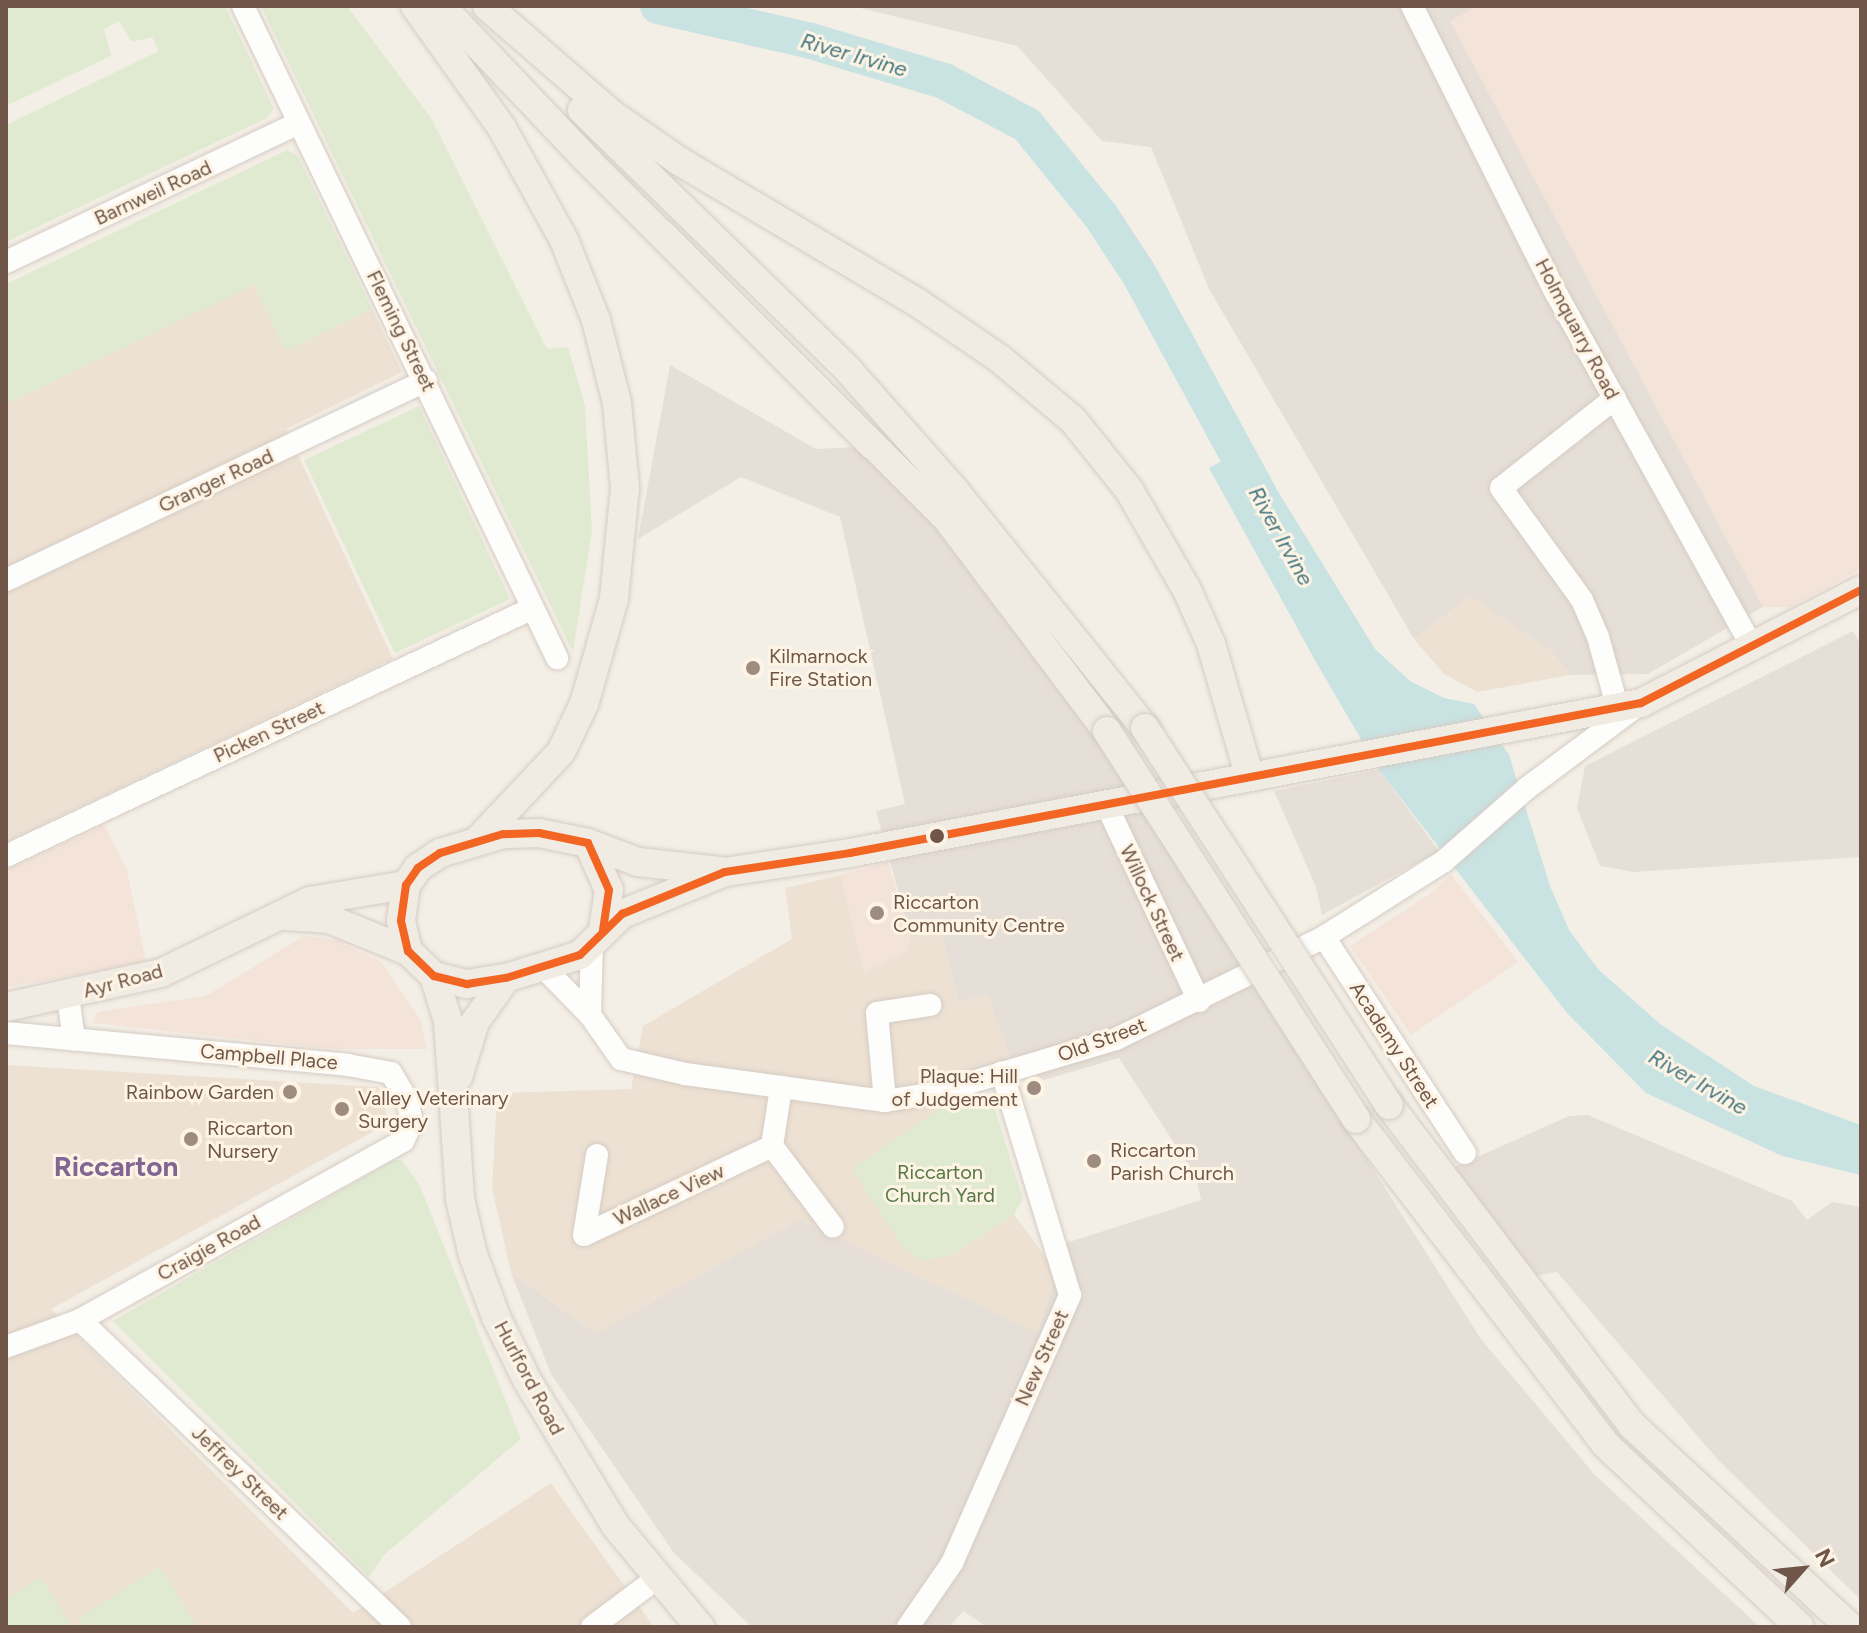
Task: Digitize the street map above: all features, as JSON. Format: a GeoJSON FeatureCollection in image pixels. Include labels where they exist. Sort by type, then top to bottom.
{"type":"FeatureCollection","features":[{"type":"Feature","properties":{"kind":"main road"},"geometry":{"type":"LineString","coordinates":[[415,6],[502,128],[564,240],[596,320],[617,403],[625,488],[614,599],[584,704],[561,752],[477,840]]}},
{"type":"Feature","properties":{"kind":"main road"},"geometry":{"type":"LineString","coordinates":[[441,6],[579,152],[948,520],[1107,731],[1356,1119],[1605,1444],[1800,1627]]}},
{"type":"Feature","properties":{"kind":"main road"},"geometry":{"type":"LineString","coordinates":[[484,6],[849,371],[955,491],[1145,728],[1389,1105],[1633,1426],[1850,1627]]}},
{"type":"Feature","properties":{"kind":"main road"},"geometry":{"type":"LineString","coordinates":[[484,6],[610,113],[679,161],[918,303],[1000,359],[1073,420],[1129,490],[1187,590],[1211,644],[1249,774]]}},
{"type":"Feature","properties":{"kind":"main road"},"geometry":{"type":"LineString","coordinates":[[277,915],[329,919],[408,951],[434,976],[467,984],[506,978],[545,969],[598,938],[646,901],[725,872],[1629,706],[1861,590]]}},
{"type":"Feature","properties":{"kind":"main road"},"geometry":{"type":"LineString","coordinates":[[408,951],[401,921],[406,885],[418,868],[440,853],[477,840],[539,833],[588,843],[638,862],[725,872]]}},
{"type":"Feature","properties":{"kind":"main road"},"geometry":{"type":"LineString","coordinates":[[588,843],[609,890],[598,938]]}},
{"type":"Feature","properties":{"kind":"main road","name":"Ayr Road"},"geometry":{"type":"LineString","coordinates":[[6,1007],[68,996],[161,973],[310,901],[406,885]]}},
{"type":"Feature","properties":{"kind":"main road","name":"Hurlford Road"},"geometry":{"type":"LineString","coordinates":[[434,976],[448,1021],[460,1199],[473,1255],[496,1317],[569,1452],[656,1579],[700,1627]]}},
{"type":"Feature","properties":{"kind":"main road","name":"Hurlford Road"},"geometry":{"type":"LineString","coordinates":[[454,1089],[475,1022],[506,978]]}},
{"type":"Feature","properties":{"kind":"street","name":"Fleming Street"},"geometry":{"type":"LineString","coordinates":[[243,6],[557,658]]}},
{"type":"Feature","properties":{"kind":"street","name":"Holmquarry Road"},"geometry":{"type":"LineString","coordinates":[[1412,6],[1615,398],[1752,646]]}},
{"type":"Feature","properties":{"kind":"street","name":"Barnweil Road"},"geometry":{"type":"LineString","coordinates":[[6,262],[299,123]]}},
{"type":"Feature","properties":{"kind":"street","name":"Granger Road"},"geometry":{"type":"LineString","coordinates":[[6,580],[426,381]]}},
{"type":"Feature","properties":{"kind":"street"},"geometry":{"type":"LineString","coordinates":[[1615,398],[1501,488],[1582,600],[1629,706]]}},
{"type":"Feature","properties":{"kind":"street","name":"Picken Street"},"geometry":{"type":"LineString","coordinates":[[6,856],[533,608]]}},
{"type":"Feature","properties":{"kind":"street","name":"Old Street"},"geometry":{"type":"LineString","coordinates":[[545,969],[590,1015],[621,1059],[781,1087],[885,1101],[935,1093],[1116,1039],[1199,1001],[1324,937],[1444,861],[1527,788],[1629,706]]}},
{"type":"Feature","properties":{"kind":"street"},"geometry":{"type":"LineString","coordinates":[[1565,720],[1567,757]]}},
{"type":"Feature","properties":{"kind":"street","name":"Willock Street"},"geometry":{"type":"LineString","coordinates":[[1106,804],[1199,1001]]}},
{"type":"Feature","properties":{"kind":"street","name":"Academy Street"},"geometry":{"type":"LineString","coordinates":[[1324,937],[1465,1153]]}},
{"type":"Feature","properties":{"kind":"street"},"geometry":{"type":"LineString","coordinates":[[590,1015],[598,938]]}},
{"type":"Feature","properties":{"kind":"street"},"geometry":{"type":"LineString","coordinates":[[68,996],[74,1040]]}},
{"type":"Feature","properties":{"kind":"street"},"geometry":{"type":"LineString","coordinates":[[885,1101],[877,1013],[930,1005]]}},
{"type":"Feature","properties":{"kind":"street","name":"Campbell Place"},"geometry":{"type":"LineString","coordinates":[[6,1033],[348,1065],[391,1073],[407,1100],[412,1122],[406,1139]]}},
{"type":"Feature","properties":{"kind":"street","name":"New Street"},"geometry":{"type":"LineString","coordinates":[[908,1627],[952,1563],[1070,1295],[1002,1072]]}},
{"type":"Feature","properties":{"kind":"street"},"geometry":{"type":"LineString","coordinates":[[781,1087],[772,1146],[833,1227]]}},
{"type":"Feature","properties":{"kind":"street","name":"Craigie Road"},"geometry":{"type":"LineString","coordinates":[[6,1347],[80,1320],[406,1139]]}},
{"type":"Feature","properties":{"kind":"street","name":"Wallace View"},"geometry":{"type":"LineString","coordinates":[[597,1155],[584,1235],[772,1146]]}},
{"type":"Feature","properties":{"kind":"street","name":"Jeffrey Street"},"geometry":{"type":"LineString","coordinates":[[80,1320],[400,1627]]}},
{"type":"Feature","properties":{"kind":"street"},"geometry":{"type":"LineString","coordinates":[[592,1627],[656,1579]]}},
{"type":"Feature","properties":{"kind":"shaded area"},"geometry":{"type":"Polygon","coordinates":[[[852,6],[1477,6],[1450,21],[1763,607],[1648,674],[1571,675],[1551,651],[1470,596],[1414,639],[1209,289],[1151,147],[1102,141],[1017,46],[852,6]]]}},
{"type":"Feature","properties":{"kind":"shaded area"},"geometry":{"type":"Polygon","coordinates":[[[1477,6],[1861,6],[1861,569],[1790,607],[1763,607],[1449,21],[1477,6]]]}},
{"type":"Feature","properties":{"kind":"shaded area"},"geometry":{"type":"Polygon","coordinates":[[[254,284],[286,351],[372,309],[402,372],[286,429],[393,659],[6,842],[6,404],[254,284]]]}},
{"type":"Feature","properties":{"kind":"shaded area"},"geometry":{"type":"Polygon","coordinates":[[[670,365],[816,449],[856,447],[958,551],[1127,782],[1481,1339],[1595,1475],[1760,1627],[987,1627],[963,1611],[949,1627],[752,1627],[674,1553],[551,1374],[511,1273],[596,1333],[800,1219],[1038,1334],[1066,1243],[1201,1200],[1196,1177],[1119,1058],[1044,1080],[1010,1058],[987,994],[958,1002],[940,928],[911,938],[876,811],[905,804],[840,517],[741,477],[638,539],[670,365]]]}},
{"type":"Feature","properties":{"kind":"shaded area"},"geometry":{"type":"Polygon","coordinates":[[[1470,596],[1551,651],[1571,675],[1477,692],[1444,674],[1414,639],[1470,596]]]}},
{"type":"Feature","properties":{"kind":"shaded area"},"geometry":{"type":"Polygon","coordinates":[[[1853,631],[1861,645],[1861,857],[1634,872],[1600,866],[1577,808],[1585,766],[1853,631]]]}},
{"type":"Feature","properties":{"kind":"shaded area"},"geometry":{"type":"Polygon","coordinates":[[[1379,770],[1439,851],[1322,915],[1316,887],[1274,791],[1379,770]]]}},
{"type":"Feature","properties":{"kind":"shaded area"},"geometry":{"type":"Polygon","coordinates":[[[104,825],[127,870],[146,963],[6,987],[6,870],[104,825]]]}},
{"type":"Feature","properties":{"kind":"shaded area","name":"Riccarton Community Centre"},"geometry":{"type":"Polygon","coordinates":[[[888,862],[911,938],[905,953],[864,972],[841,875],[888,862]]]}},
{"type":"Feature","properties":{"kind":"shaded area"},"geometry":{"type":"Polygon","coordinates":[[[1451,874],[1518,962],[1411,1035],[1350,946],[1434,891],[1451,874]]]}},
{"type":"Feature","properties":{"kind":"shaded area"},"geometry":{"type":"Polygon","coordinates":[[[841,875],[864,971],[905,953],[911,938],[940,927],[958,1002],[987,994],[1010,1058],[960,1095],[922,1261],[952,1255],[1014,1214],[1057,1273],[1038,1335],[800,1219],[596,1333],[511,1273],[492,1188],[497,1093],[631,1089],[643,1026],[792,939],[785,888],[841,875]]]}},
{"type":"Feature","properties":{"kind":"shaded area"},"geometry":{"type":"Polygon","coordinates":[[[304,936],[336,940],[381,962],[420,1019],[427,1049],[332,1049],[93,1023],[97,1012],[206,996],[304,936]]]}},
{"type":"Feature","properties":{"kind":"shaded area"},"geometry":{"type":"Polygon","coordinates":[[[6,1065],[379,1087],[389,1123],[51,1309],[353,1613],[551,1483],[654,1627],[6,1627],[6,1065]]]}},
{"type":"Feature","properties":{"kind":"shaded area"},"geometry":{"type":"Polygon","coordinates":[[[1588,1115],[1792,1201],[1807,1220],[1832,1202],[1861,1207],[1861,1600],[1719,1461],[1557,1272],[1530,1277],[1450,1169],[1569,1116],[1588,1115]]]}},
{"type":"Feature","properties":{"kind":"green space"},"geometry":{"type":"Polygon","coordinates":[[[6,6],[225,6],[274,109],[267,118],[6,242],[6,125],[159,51],[152,37],[132,42],[119,21],[104,29],[111,56],[6,106],[6,6]]]}},
{"type":"Feature","properties":{"kind":"green space"},"geometry":{"type":"Polygon","coordinates":[[[261,6],[347,6],[431,118],[547,349],[568,347],[585,406],[592,531],[573,652],[261,6]]]}},
{"type":"Feature","properties":{"kind":"green space"},"geometry":{"type":"Polygon","coordinates":[[[287,150],[298,156],[372,309],[286,351],[254,285],[6,404],[6,284],[287,150]]]}},
{"type":"Feature","properties":{"kind":"green space"},"geometry":{"type":"Polygon","coordinates":[[[419,406],[510,599],[395,653],[304,460],[419,406]]]}},
{"type":"Feature","properties":{"kind":"green space","name":"Riccarton Church Yard"},"geometry":{"type":"Polygon","coordinates":[[[960,1095],[979,1096],[995,1110],[1023,1199],[1014,1214],[952,1255],[922,1261],[905,1249],[852,1169],[960,1095]]]}},
{"type":"Feature","properties":{"kind":"green space"},"geometry":{"type":"Polygon","coordinates":[[[394,1160],[402,1160],[420,1186],[521,1439],[384,1555],[369,1577],[113,1321],[394,1160]]]}},
{"type":"Feature","properties":{"kind":"green space"},"geometry":{"type":"Polygon","coordinates":[[[159,1567],[198,1627],[85,1627],[79,1618],[159,1567]]]}},
{"type":"Feature","properties":{"kind":"green space"},"geometry":{"type":"Polygon","coordinates":[[[41,1577],[72,1627],[6,1627],[6,1599],[41,1577]]]}},
{"type":"Feature","properties":{"kind":"water"},"geometry":{"type":"Polygon","coordinates":[[[1250,446],[1375,649],[1410,681],[1444,698],[1474,704],[1509,755],[1550,886],[1569,930],[1598,969],[1660,1024],[1754,1086],[1861,1125],[1861,1175],[1782,1156],[1646,1093],[1567,1013],[1379,770],[1316,662],[1209,468],[1250,446]]]}},
{"type":"Feature","properties":{"kind":"waterway","name":"River Irvine"},"geometry":{"type":"LineString","coordinates":[[658,6],[811,41],[944,81],[1027,125],[1101,216],[1139,274],[1259,494]]}},
{"type":"Feature","properties":{"kind":"transit line"},"geometry":{"type":"LineString","coordinates":[[603,930],[609,890],[588,843],[539,833],[503,834],[440,853],[418,868],[406,885],[401,921],[408,951],[434,976],[467,984],[506,978],[580,955],[622,914],[725,872],[850,853],[1641,703],[1861,590]]}},
{"type":"Feature","properties":{"kind":"place","name":"Kilmarnock Fire Station"},"geometry":{"type":"Point","coordinates":[753,668]}},
{"type":"Feature","properties":{"kind":"place","name":"Riccarton Community Centre"},"geometry":{"type":"Point","coordinates":[877,913]}},
{"type":"Feature","properties":{"kind":"place","name":"Plaque: Hill of Judgement"},"geometry":{"type":"Point","coordinates":[1034,1088]}},
{"type":"Feature","properties":{"kind":"place","name":"Rainbow Garden"},"geometry":{"type":"Point","coordinates":[290,1092]}},
{"type":"Feature","properties":{"kind":"place","name":"Valley Veterinary Surgery"},"geometry":{"type":"Point","coordinates":[342,1109]}},
{"type":"Feature","properties":{"kind":"place","name":"Riccarton Nursery"},"geometry":{"type":"Point","coordinates":[191,1139]}},
{"type":"Feature","properties":{"kind":"place","name":"Riccarton Parish Church"},"geometry":{"type":"Point","coordinates":[1094,1161]}},
{"type":"Feature","properties":{"kind":"district","name":"Riccarton"},"geometry":{"type":"Point","coordinates":[116,1166]}}]}
